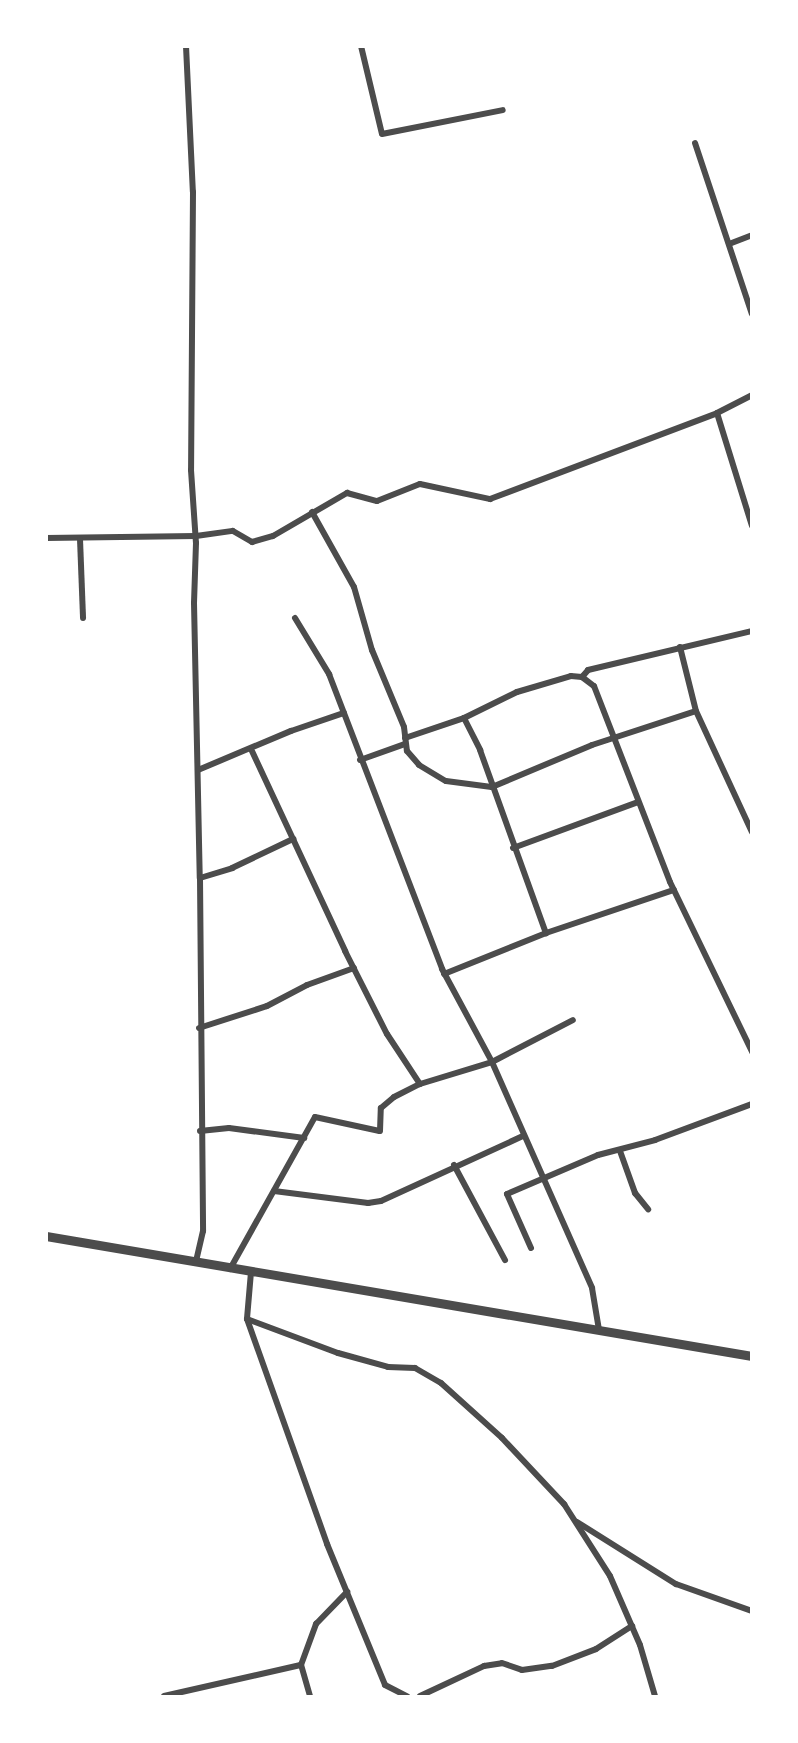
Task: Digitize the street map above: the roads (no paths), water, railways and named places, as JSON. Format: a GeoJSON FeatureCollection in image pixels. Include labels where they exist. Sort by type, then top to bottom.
{"type":"FeatureCollection","features":[{"type":"Feature","properties":{"kind":"street"},"geometry":{"type":"LineString","coordinates":[[186,46],[193,192],[191,470],[196,536],[200,878],[199,1028],[202,1231],[196,1263]]}},
{"type":"Feature","properties":{"kind":"street"},"geometry":{"type":"LineString","coordinates":[[361,46],[382,134],[503,110]]}},
{"type":"Feature","properties":{"kind":"street"},"geometry":{"type":"LineString","coordinates":[[694,143],[752,314]]}},
{"type":"Feature","properties":{"kind":"street"},"geometry":{"type":"LineString","coordinates":[[729,244],[752,235]]}},
{"type":"Feature","properties":{"kind":"street"},"geometry":{"type":"LineString","coordinates":[[46,538],[196,536],[232,531],[252,542],[273,537],[347,493],[377,501],[420,484],[490,498],[717,413],[752,394]]}},
{"type":"Feature","properties":{"kind":"street"},"geometry":{"type":"LineString","coordinates":[[717,413],[752,526]]}},
{"type":"Feature","properties":{"kind":"street"},"geometry":{"type":"LineString","coordinates":[[312,512],[354,587],[372,650],[404,727],[405,741],[419,765],[446,781],[492,787],[613,740],[696,711]]}},
{"type":"Feature","properties":{"kind":"street"},"geometry":{"type":"LineString","coordinates":[[80,538],[83,618]]}},
{"type":"Feature","properties":{"kind":"street"},"geometry":{"type":"LineString","coordinates":[[295,618],[329,674],[360,760],[444,974],[492,1062],[543,1182],[592,1288],[599,1330]]}},
{"type":"Feature","properties":{"kind":"street"},"geometry":{"type":"LineString","coordinates":[[360,760],[464,718],[517,692],[582,677],[588,670],[752,631]]}},
{"type":"Feature","properties":{"kind":"street"},"geometry":{"type":"LineString","coordinates":[[680,647],[696,711],[752,832]]}},
{"type":"Feature","properties":{"kind":"street"},"geometry":{"type":"LineString","coordinates":[[582,677],[594,686],[613,740],[674,890],[752,1052]]}},
{"type":"Feature","properties":{"kind":"street"},"geometry":{"type":"LineString","coordinates":[[198,770],[344,713]]}},
{"type":"Feature","properties":{"kind":"street"},"geometry":{"type":"LineString","coordinates":[[464,718],[546,933]]}},
{"type":"Feature","properties":{"kind":"street"},"geometry":{"type":"LineString","coordinates":[[251,749],[273,802],[387,1034],[420,1084]]}},
{"type":"Feature","properties":{"kind":"street"},"geometry":{"type":"LineString","coordinates":[[513,848],[638,802]]}},
{"type":"Feature","properties":{"kind":"street"},"geometry":{"type":"LineString","coordinates":[[200,878],[232,868],[293,839]]}},
{"type":"Feature","properties":{"kind":"street"},"geometry":{"type":"LineString","coordinates":[[444,974],[546,933],[674,890]]}},
{"type":"Feature","properties":{"kind":"street"},"geometry":{"type":"LineString","coordinates":[[199,1028],[267,1006],[306,985],[354,968]]}},
{"type":"Feature","properties":{"kind":"street"},"geometry":{"type":"LineString","coordinates":[[230,1269],[315,1117],[380,1131],[381,1108],[420,1084],[492,1062],[573,1020]]}},
{"type":"Feature","properties":{"kind":"street"},"geometry":{"type":"LineString","coordinates":[[531,1248],[507,1194],[543,1182],[598,1155],[620,1151],[752,1104]]}},
{"type":"Feature","properties":{"kind":"street"},"geometry":{"type":"LineString","coordinates":[[200,1131],[230,1128],[304,1138]]}},
{"type":"Feature","properties":{"kind":"street"},"geometry":{"type":"LineString","coordinates":[[274,1191],[368,1203],[381,1201],[454,1165],[523,1136]]}},
{"type":"Feature","properties":{"kind":"street"},"geometry":{"type":"LineString","coordinates":[[620,1151],[635,1192],[648,1209]]}},
{"type":"Feature","properties":{"kind":"street"},"geometry":{"type":"LineString","coordinates":[[454,1165],[505,1260]]}},
{"type":"Feature","properties":{"kind":"street"},"geometry":{"type":"LineString","coordinates":[[46,1236],[752,1356]]}},
{"type":"Feature","properties":{"kind":"street"},"geometry":{"type":"LineString","coordinates":[[251,1272],[247,1319],[347,1592],[385,1685],[407,1696]]}},
{"type":"Feature","properties":{"kind":"street"},"geometry":{"type":"LineString","coordinates":[[247,1319],[338,1353],[388,1367],[415,1368],[441,1383],[502,1438],[574,1520],[610,1576],[632,1626],[655,1696]]}},
{"type":"Feature","properties":{"kind":"street"},"geometry":{"type":"LineString","coordinates":[[574,1520],[676,1584],[752,1611]]}},
{"type":"Feature","properties":{"kind":"street"},"geometry":{"type":"LineString","coordinates":[[310,1696],[301,1665],[316,1624],[347,1592]]}},
{"type":"Feature","properties":{"kind":"street"},"geometry":{"type":"LineString","coordinates":[[420,1696],[484,1666],[502,1663],[522,1670],[552,1666],[596,1649],[632,1626]]}},
{"type":"Feature","properties":{"kind":"street"},"geometry":{"type":"LineString","coordinates":[[164,1696],[301,1665]]}}]}
